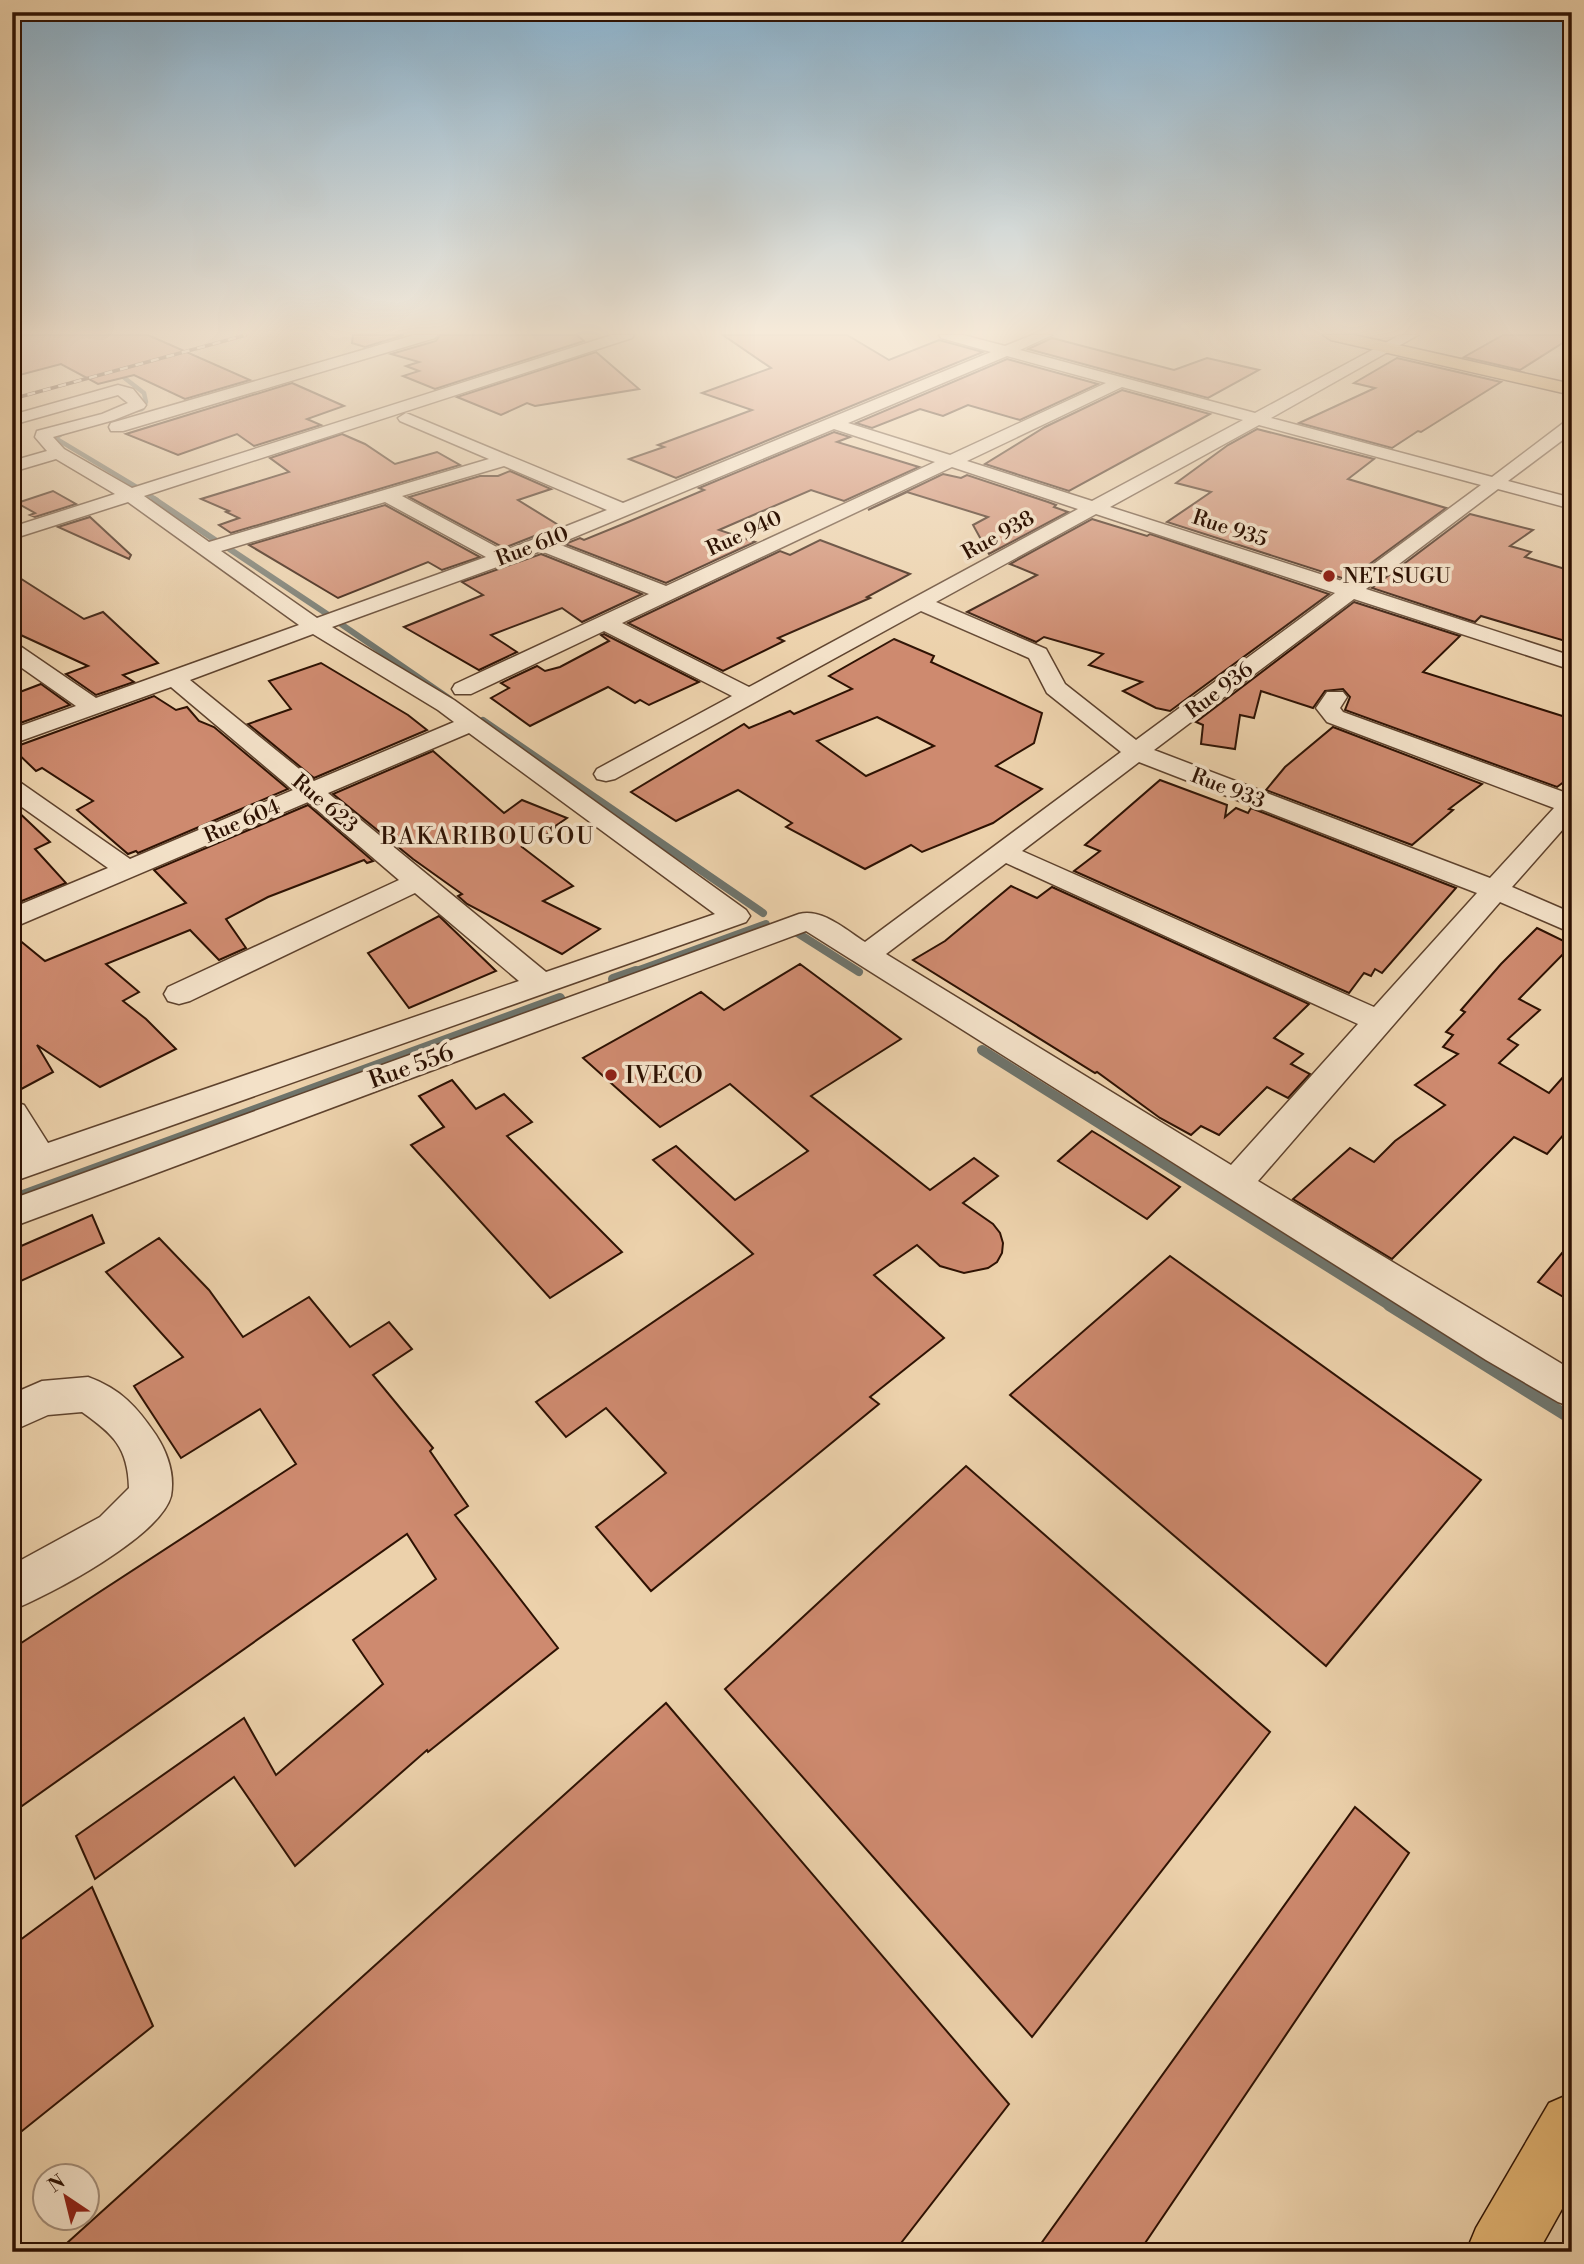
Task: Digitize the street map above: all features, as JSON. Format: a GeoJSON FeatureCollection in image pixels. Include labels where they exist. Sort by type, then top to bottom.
{"type":"FeatureCollection","features":[{"type":"Feature","properties":{"kind":"main road"},"geometry":{"type":"LineString","coordinates":[[1500,2252],[1572,2126]]}},
{"type":"Feature","properties":{"kind":"street"},"geometry":{"type":"LineString","coordinates":[[12,1112],[26,1164],[736,916],[472,723],[313,625],[130,495],[58,453],[48,441]]}},
{"type":"Feature","properties":{"kind":"street"},"geometry":{"type":"LineString","coordinates":[[12,533],[299,441]]}},
{"type":"Feature","properties":{"kind":"street"},"geometry":{"type":"LineString","coordinates":[[459,441],[623,510]]}},
{"type":"Feature","properties":{"kind":"street","name":"Rue 610"},"geometry":{"type":"LineString","coordinates":[[12,737],[541,544],[790,441]]}},
{"type":"Feature","properties":{"kind":"street","name":"Rue 935"},"geometry":{"type":"LineString","coordinates":[[888,441],[1572,663]]}},
{"type":"Feature","properties":{"kind":"street","name":"Rue 940"},"geometry":{"type":"LineString","coordinates":[[463,689],[996,441]]}},
{"type":"Feature","properties":{"kind":"street","name":"Rue 938"},"geometry":{"type":"LineString","coordinates":[[606,774],[1218,441]]}},
{"type":"Feature","properties":{"kind":"street"},"geometry":{"type":"LineString","coordinates":[[1333,441],[1572,505]]}},
{"type":"Feature","properties":{"kind":"street","name":"Rue 936"},"geometry":{"type":"LineString","coordinates":[[866,955],[1551,441]]}},
{"type":"Feature","properties":{"kind":"street"},"geometry":{"type":"LineString","coordinates":[[12,467],[58,453]]}},
{"type":"Feature","properties":{"kind":"street"},"geometry":{"type":"LineString","coordinates":[[206,549],[505,460]]}},
{"type":"Feature","properties":{"kind":"street"},"geometry":{"type":"LineString","coordinates":[[386,495],[502,558]]}},
{"type":"Feature","properties":{"kind":"street"},"geometry":{"type":"LineString","coordinates":[[541,544],[667,594]]}},
{"type":"Feature","properties":{"kind":"street","name":"Rue 933"},"geometry":{"type":"LineString","coordinates":[[920,603],[1038,654],[1055,688],[1136,752],[1495,890],[1572,924]]}},
{"type":"Feature","properties":{"kind":"street"},"geometry":{"type":"LineString","coordinates":[[605,623],[749,696]]}},
{"type":"Feature","properties":{"kind":"street"},"geometry":{"type":"LineString","coordinates":[[12,651],[93,708]]}},
{"type":"Feature","properties":{"kind":"street","name":"Rue 623"},"geometry":{"type":"LineString","coordinates":[[173,677],[540,984]]}},
{"type":"Feature","properties":{"kind":"street"},"geometry":{"type":"LineString","coordinates":[[1235,1184],[1571,804],[1335,717],[1328,708],[1335,697]]}},
{"type":"Feature","properties":{"kind":"street","name":"Rue 604"},"geometry":{"type":"LineString","coordinates":[[12,919],[472,723]]}},
{"type":"Feature","properties":{"kind":"street"},"geometry":{"type":"LineString","coordinates":[[12,788],[128,870]]}},
{"type":"Feature","properties":{"kind":"street"},"geometry":{"type":"LineString","coordinates":[[1003,852],[1378,1021]]}},
{"type":"Feature","properties":{"kind":"street"},"geometry":{"type":"LineString","coordinates":[[179,994],[418,881]]}},
{"type":"Feature","properties":{"kind":"street","name":"Rue 556"},"geometry":{"type":"LineString","coordinates":[[12,1213],[809,920],[866,955]]}},
{"type":"Feature","properties":{"kind":"street"},"geometry":{"type":"LineString","coordinates":[[866,955],[1500,1349],[1572,1390]]}},
{"type":"Feature","properties":{"kind":"street"},"geometry":{"type":"LineString","coordinates":[[572,972],[593,999]]}},
{"type":"Feature","properties":{"kind":"street"},"geometry":{"type":"LineString","coordinates":[[12,1414],[42,1398],[88,1394],[123,1419],[149,1460],[150,1495],[115,1531],[12,1589]]}},
{"type":"Feature","properties":{"kind":"building"},"geometry":{"type":"Polygon","coordinates":[[[142,441],[218,441],[178,455],[142,441]]]}},
{"type":"Feature","properties":{"kind":"building"},"geometry":{"type":"Polygon","coordinates":[[[246,441],[271,441],[254,446],[246,441]]]}},
{"type":"Feature","properties":{"kind":"building"},"geometry":{"type":"Polygon","coordinates":[[[322,441],[357,441],[395,464],[437,452],[460,465],[231,533],[219,525],[239,518],[201,499],[289,472],[270,458],[322,441]]]}},
{"type":"Feature","properties":{"kind":"building"},"geometry":{"type":"Polygon","coordinates":[[[670,441],[767,441],[676,478],[629,459],[664,447],[658,445],[670,441]]]}},
{"type":"Feature","properties":{"kind":"building"},"geometry":{"type":"Polygon","coordinates":[[[813,441],[841,441],[837,442],[919,467],[844,501],[811,490],[719,530],[755,542],[666,583],[565,544],[580,538],[584,540],[704,490],[699,488],[813,441]]]}},
{"type":"Feature","properties":{"kind":"building"},"geometry":{"type":"Polygon","coordinates":[[[1023,441],[1161,441],[1069,491],[985,464],[1023,441]]]}},
{"type":"Feature","properties":{"kind":"building"},"geometry":{"type":"Polygon","coordinates":[[[1236,441],[1302,441],[1374,459],[1348,479],[1446,508],[1348,580],[1167,522],[1211,492],[1176,483],[1236,441]]]}},
{"type":"Feature","properties":{"kind":"building"},"geometry":{"type":"Polygon","coordinates":[[[1365,441],[1403,441],[1392,448],[1365,441]]]}},
{"type":"Feature","properties":{"kind":"building"},"geometry":{"type":"Polygon","coordinates":[[[510,471],[551,489],[518,500],[560,526],[504,548],[409,497],[480,476],[498,476],[510,471]]]}},
{"type":"Feature","properties":{"kind":"building"},"geometry":{"type":"Polygon","coordinates":[[[943,474],[961,478],[967,475],[1048,502],[1068,512],[989,554],[973,525],[988,517],[907,492],[868,510],[943,474]]]}},
{"type":"Feature","properties":{"kind":"building"},"geometry":{"type":"Polygon","coordinates":[[[53,491],[76,504],[35,517],[30,515],[35,513],[17,503],[53,491]]]}},
{"type":"Feature","properties":{"kind":"building"},"geometry":{"type":"Polygon","coordinates":[[[385,505],[480,557],[442,570],[428,562],[338,598],[249,545],[385,505]]]}},
{"type":"Feature","properties":{"kind":"building"},"geometry":{"type":"Polygon","coordinates":[[[1470,514],[1533,530],[1510,546],[1531,552],[1525,557],[1572,571],[1572,643],[1481,616],[1475,622],[1372,588],[1470,514]]]}},
{"type":"Feature","properties":{"kind":"building"},"geometry":{"type":"Polygon","coordinates":[[[90,517],[131,555],[129,559],[58,527],[90,517]]]}},
{"type":"Feature","properties":{"kind":"building"},"geometry":{"type":"Polygon","coordinates":[[[1092,519],[1147,536],[1150,534],[1329,594],[1170,711],[1156,708],[1123,691],[1142,682],[1089,665],[1103,654],[1044,637],[1036,642],[967,612],[1037,575],[1010,564],[1092,519]]]}},
{"type":"Feature","properties":{"kind":"building"},"geometry":{"type":"Polygon","coordinates":[[[820,540],[910,574],[867,597],[870,598],[778,638],[784,641],[723,671],[628,623],[780,551],[790,555],[820,540]]]}},
{"type":"Feature","properties":{"kind":"building"},"geometry":{"type":"Polygon","coordinates":[[[541,554],[642,594],[582,622],[562,608],[491,635],[517,652],[479,670],[404,627],[483,595],[462,582],[541,554]]]}},
{"type":"Feature","properties":{"kind":"building"},"geometry":{"type":"Polygon","coordinates":[[[12,573],[84,619],[103,612],[158,663],[123,675],[134,682],[96,695],[66,674],[88,666],[12,631],[12,573]]]}},
{"type":"Feature","properties":{"kind":"building"},"geometry":{"type":"Polygon","coordinates":[[[1354,602],[1460,636],[1423,672],[1572,719],[1572,776],[1557,787],[1345,710],[1350,697],[1343,689],[1325,691],[1313,708],[1261,691],[1254,718],[1240,715],[1235,749],[1201,744],[1203,725],[1196,722],[1354,602]]]}},
{"type":"Feature","properties":{"kind":"building"},"geometry":{"type":"Polygon","coordinates":[[[604,634],[699,682],[649,705],[640,700],[635,703],[608,687],[530,726],[491,698],[509,688],[501,683],[537,666],[545,671],[560,667],[609,641],[601,635],[604,634]]]}},
{"type":"Feature","properties":{"kind":"building"},"geometry":{"type":"Polygon","coordinates":[[[894,639],[934,656],[931,662],[1042,713],[1034,743],[996,766],[1042,789],[993,823],[922,852],[911,845],[865,869],[786,827],[792,823],[738,790],[676,821],[631,792],[744,724],[749,728],[790,711],[794,714],[852,689],[829,676],[894,639]],[[877,717],[817,741],[866,776],[934,746],[877,717]]]}},
{"type":"Feature","properties":{"kind":"building"},"geometry":{"type":"Polygon","coordinates":[[[321,663],[408,715],[427,730],[314,778],[248,724],[291,709],[269,681],[321,663]]]}},
{"type":"Feature","properties":{"kind":"building"},"geometry":{"type":"Polygon","coordinates":[[[41,684],[70,705],[12,726],[12,695],[41,684]]]}},
{"type":"Feature","properties":{"kind":"building"},"geometry":{"type":"Polygon","coordinates":[[[154,696],[176,710],[187,707],[199,721],[214,727],[288,789],[138,853],[136,851],[128,854],[77,810],[93,801],[42,768],[36,771],[12,748],[154,696]]]}},
{"type":"Feature","properties":{"kind":"building"},"geometry":{"type":"Polygon","coordinates":[[[1333,727],[1482,784],[1449,809],[1453,810],[1412,845],[1266,790],[1285,767],[1333,727]]]}},
{"type":"Feature","properties":{"kind":"building"},"geometry":{"type":"Polygon","coordinates":[[[433,751],[504,813],[522,800],[567,818],[554,827],[557,829],[522,847],[573,886],[543,901],[600,929],[562,954],[467,904],[458,896],[462,894],[413,859],[333,794],[433,751]]]}},
{"type":"Feature","properties":{"kind":"building"},"geometry":{"type":"Polygon","coordinates":[[[1160,780],[1227,805],[1225,817],[1236,808],[1248,813],[1251,808],[1456,888],[1382,973],[1375,969],[1371,976],[1364,973],[1349,993],[1074,871],[1100,851],[1085,845],[1160,780]]]}},
{"type":"Feature","properties":{"kind":"building"},"geometry":{"type":"Polygon","coordinates":[[[308,805],[373,861],[367,863],[364,860],[268,897],[226,919],[246,948],[219,960],[190,930],[106,964],[139,992],[123,1001],[176,1049],[100,1087],[37,1045],[53,1072],[12,1094],[12,934],[45,961],[186,903],[154,870],[308,805]]]}},
{"type":"Feature","properties":{"kind":"building"},"geometry":{"type":"Polygon","coordinates":[[[12,806],[50,842],[35,849],[66,883],[12,905],[12,806]]]}},
{"type":"Feature","properties":{"kind":"building"},"geometry":{"type":"Polygon","coordinates":[[[1011,886],[1037,898],[1052,887],[1309,1004],[1274,1038],[1303,1054],[1291,1064],[1310,1074],[1288,1098],[1267,1087],[1219,1135],[1201,1126],[1191,1135],[1160,1118],[1097,1072],[913,960],[945,941],[1011,886]]]}},
{"type":"Feature","properties":{"kind":"building"},"geometry":{"type":"Polygon","coordinates":[[[439,916],[496,971],[409,1008],[368,953],[439,916]]]}},
{"type":"Feature","properties":{"kind":"building"},"geometry":{"type":"Polygon","coordinates":[[[1537,928],[1572,945],[1519,999],[1540,1010],[1508,1039],[1518,1045],[1499,1063],[1549,1093],[1572,1067],[1572,1125],[1547,1154],[1514,1137],[1392,1259],[1293,1199],[1350,1148],[1374,1162],[1395,1141],[1445,1105],[1415,1085],[1458,1054],[1443,1047],[1453,1035],[1446,1032],[1465,1012],[1461,1010],[1501,964],[1537,928]]]}},
{"type":"Feature","properties":{"kind":"building"},"geometry":{"type":"Polygon","coordinates":[[[800,964],[901,1039],[811,1096],[930,1190],[974,1158],[998,1176],[963,1203],[993,1224],[1000,1233],[1002,1253],[997,1262],[988,1268],[964,1273],[940,1266],[917,1245],[874,1275],[944,1338],[870,1397],[879,1404],[651,1591],[596,1527],[666,1473],[606,1408],[566,1437],[536,1402],[753,1254],[653,1160],[676,1146],[735,1200],[808,1151],[730,1084],[660,1127],[583,1058],[701,992],[724,1010],[800,964]]]}},
{"type":"Feature","properties":{"kind":"building"},"geometry":{"type":"Polygon","coordinates":[[[452,1080],[476,1109],[504,1094],[532,1122],[507,1136],[622,1252],[550,1298],[411,1145],[444,1127],[419,1096],[452,1080]]]}},
{"type":"Feature","properties":{"kind":"building"},"geometry":{"type":"Polygon","coordinates":[[[1092,1131],[1180,1187],[1147,1219],[1058,1161],[1092,1131]]]}},
{"type":"Feature","properties":{"kind":"building"},"geometry":{"type":"Polygon","coordinates":[[[92,1215],[104,1243],[12,1285],[12,1250],[92,1215]]]}},
{"type":"Feature","properties":{"kind":"building"},"geometry":{"type":"Polygon","coordinates":[[[159,1238],[209,1290],[243,1337],[309,1297],[350,1347],[389,1322],[412,1349],[373,1375],[433,1448],[430,1451],[468,1506],[455,1515],[558,1648],[428,1752],[427,1750],[295,1866],[234,1777],[95,1879],[76,1836],[244,1718],[276,1775],[383,1684],[353,1640],[436,1579],[407,1534],[12,1813],[12,1649],[296,1464],[260,1409],[181,1458],[134,1386],[183,1357],[106,1272],[159,1238]]]}},
{"type":"Feature","properties":{"kind":"building"},"geometry":{"type":"Polygon","coordinates":[[[1572,1241],[1572,1302],[1538,1282],[1572,1241]]]}},
{"type":"Feature","properties":{"kind":"building"},"geometry":{"type":"Polygon","coordinates":[[[1170,1256],[1481,1480],[1326,1666],[1010,1395],[1170,1256]]]}},
{"type":"Feature","properties":{"kind":"building"},"geometry":{"type":"Polygon","coordinates":[[[966,1466],[1270,1732],[1032,2037],[725,1689],[966,1466]]]}},
{"type":"Feature","properties":{"kind":"building"},"geometry":{"type":"Polygon","coordinates":[[[666,1703],[1009,2104],[894,2252],[57,2252],[79,2232],[102,2232],[102,2211],[666,1703]]]}},
{"type":"Feature","properties":{"kind":"building"},"geometry":{"type":"Polygon","coordinates":[[[1355,1807],[1409,1853],[1139,2252],[1035,2252],[1355,1807]]]}},
{"type":"Feature","properties":{"kind":"building"},"geometry":{"type":"Polygon","coordinates":[[[92,1887],[153,2026],[12,2139],[12,1946],[92,1887]]]}},
{"type":"Feature","properties":{"kind":"waterway"},"geometry":{"type":"LineString","coordinates":[[59,441],[140,489]]}},
{"type":"Feature","properties":{"kind":"waterway"},"geometry":{"type":"LineString","coordinates":[[147,494],[157,500]]}},
{"type":"Feature","properties":{"kind":"waterway"},"geometry":{"type":"LineString","coordinates":[[154,499],[218,542]]}},
{"type":"Feature","properties":{"kind":"waterway"},"geometry":{"type":"LineString","coordinates":[[225,546],[327,614]]}},
{"type":"Feature","properties":{"kind":"waterway"},"geometry":{"type":"LineString","coordinates":[[338,622],[450,699]]}},
{"type":"Feature","properties":{"kind":"waterway"},"geometry":{"type":"LineString","coordinates":[[483,721],[763,913]]}},
{"type":"Feature","properties":{"kind":"waterway"},"geometry":{"type":"LineString","coordinates":[[631,973],[766,924]]}},
{"type":"Feature","properties":{"kind":"waterway"},"geometry":{"type":"LineString","coordinates":[[796,932],[859,972]]}},
{"type":"Feature","properties":{"kind":"waterway"},"geometry":{"type":"LineString","coordinates":[[613,979],[636,971]]}},
{"type":"Feature","properties":{"kind":"waterway"},"geometry":{"type":"LineString","coordinates":[[12,1199],[560,998]]}},
{"type":"Feature","properties":{"kind":"waterway"},"geometry":{"type":"LineString","coordinates":[[982,1050],[1392,1307]]}},
{"type":"Feature","properties":{"kind":"waterway"},"geometry":{"type":"LineString","coordinates":[[1389,1305],[1572,1419]]}},
{"type":"Feature","properties":{"kind":"place","name":"NET SUGU"},"geometry":{"type":"Point","coordinates":[1329,576]}},
{"type":"Feature","properties":{"kind":"place","name":"IVECO"},"geometry":{"type":"Point","coordinates":[611,1075]}},
{"type":"Feature","properties":{"kind":"district","name":"BAKARIBOUGOU"},"geometry":{"type":"Point","coordinates":[488,836]}}]}
